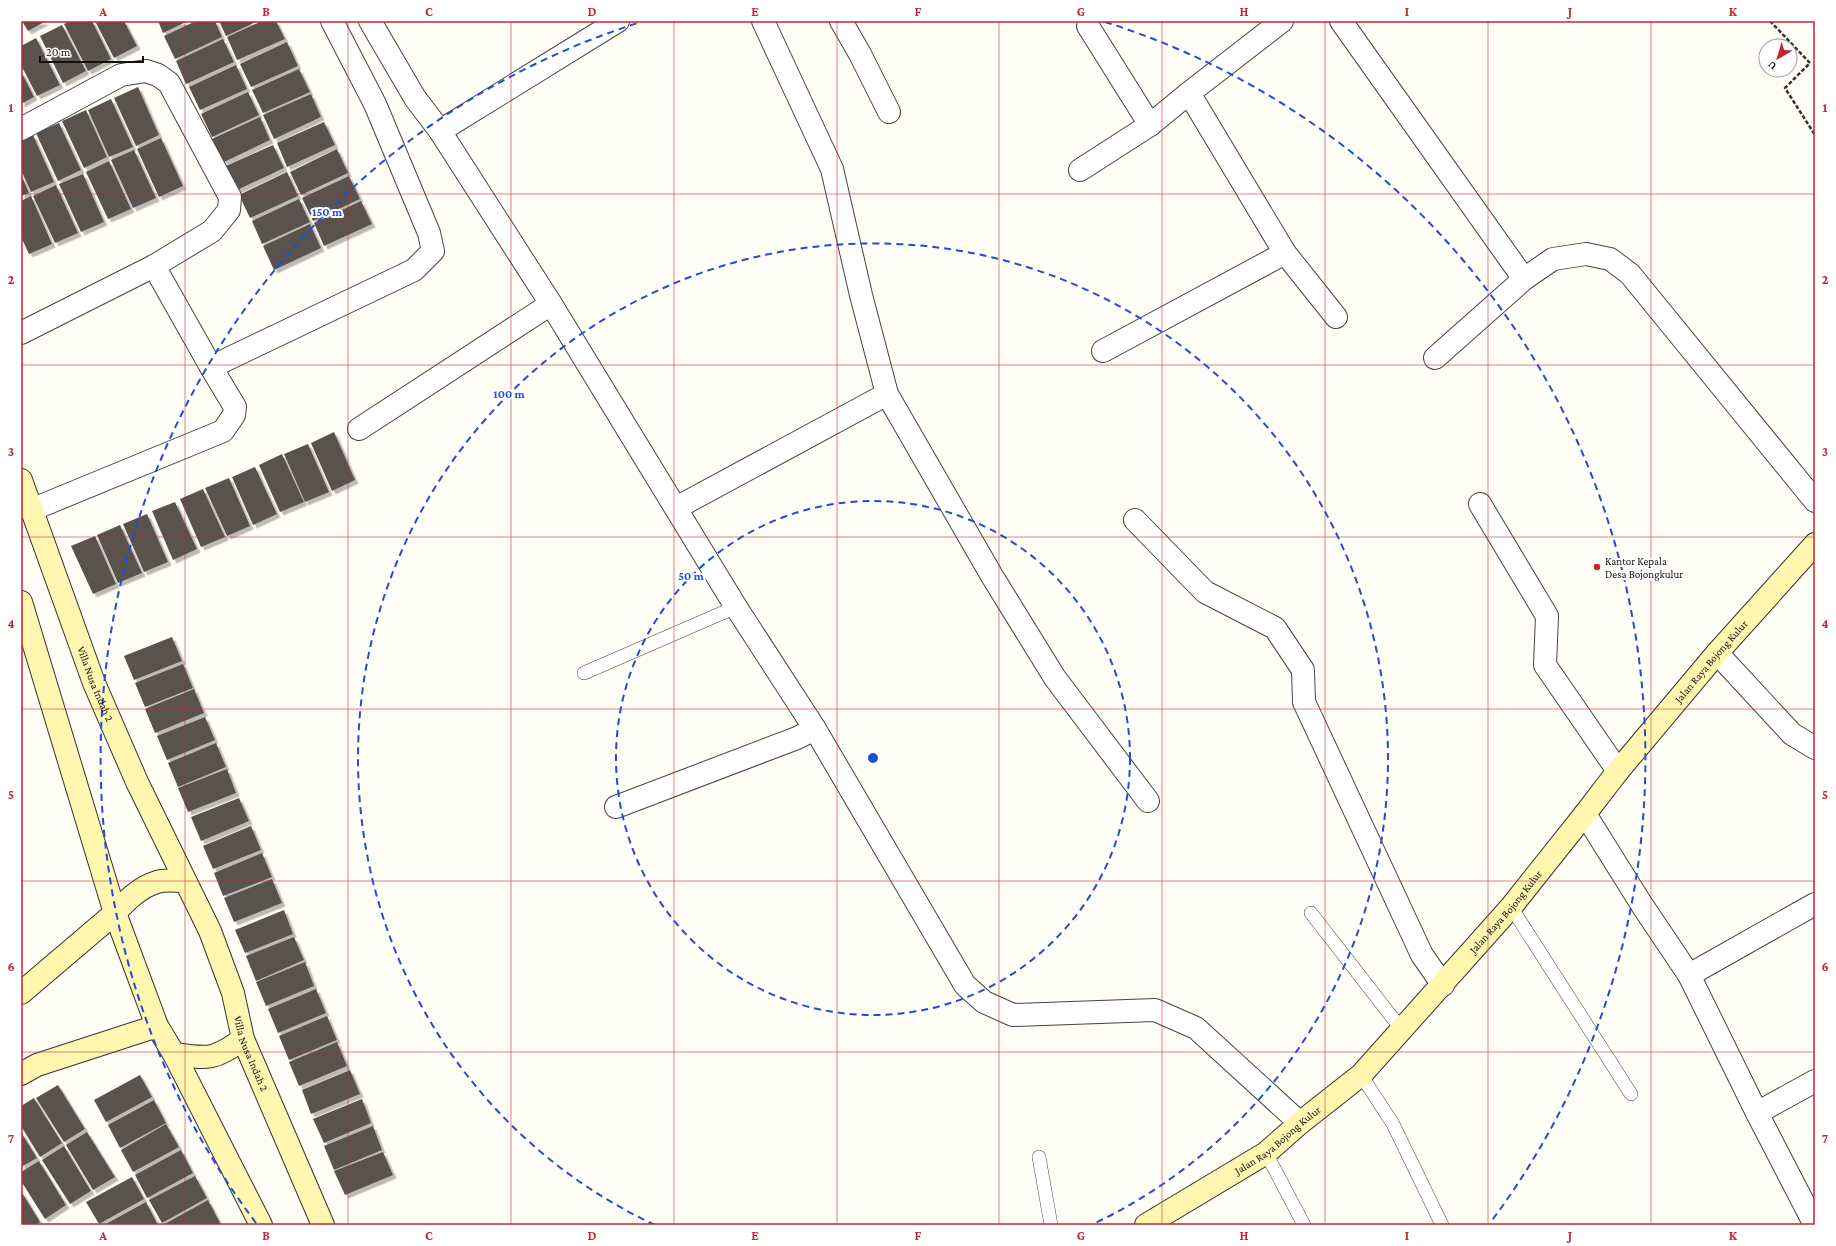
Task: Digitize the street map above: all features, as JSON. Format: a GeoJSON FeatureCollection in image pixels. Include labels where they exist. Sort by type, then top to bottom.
{"type":"FeatureCollection","features":[{"type":"Feature","properties":{"kind":"main road","name":"Villa Nusa Indah 2"},"geometry":{"type":"LineString","coordinates":[[21,480],[94,683],[137,782],[215,945],[232,993],[243,1039],[323,1225]]}},
{"type":"Feature","properties":{"kind":"main road","name":"Jalan Raya Bojong Kulur"},"geometry":{"type":"LineString","coordinates":[[1146,1225],[1266,1153],[1300,1123],[1360,1075],[1443,985],[1511,907],[1618,771],[1717,653],[1815,544]]}},
{"type":"Feature","properties":{"kind":"main road"},"geometry":{"type":"LineString","coordinates":[[21,602],[115,913],[157,1026],[174,1054],[261,1225]]}},
{"type":"Feature","properties":{"kind":"main road"},"geometry":{"type":"LineString","coordinates":[[21,993],[115,913],[128,899],[143,888],[158,881],[185,881]]}},
{"type":"Feature","properties":{"kind":"main road"},"geometry":{"type":"LineString","coordinates":[[21,1074],[37,1065],[157,1026]]}},
{"type":"Feature","properties":{"kind":"main road"},"geometry":{"type":"LineString","coordinates":[[174,1054],[207,1058],[224,1053],[243,1039]]}},
{"type":"Feature","properties":{"kind":"street"},"geometry":{"type":"LineString","coordinates":[[212,367],[414,270],[432,251],[430,233],[375,104],[332,21]]}},
{"type":"Feature","properties":{"kind":"street"},"geometry":{"type":"LineString","coordinates":[[370,21],[415,98],[440,131],[551,304],[736,607],[815,729],[965,985],[984,1002],[1013,1015],[1155,1010],[1196,1028],[1300,1123]]}},
{"type":"Feature","properties":{"kind":"street"},"geometry":{"type":"LineString","coordinates":[[440,131],[618,21]]}},
{"type":"Feature","properties":{"kind":"street"},"geometry":{"type":"LineString","coordinates":[[763,21],[832,169],[861,295],[887,394],[992,576],[1055,678],[1148,801]]}},
{"type":"Feature","properties":{"kind":"street"},"geometry":{"type":"LineString","coordinates":[[841,21],[860,54],[889,112]]}},
{"type":"Feature","properties":{"kind":"street"},"geometry":{"type":"LineString","coordinates":[[1080,170],[1150,125],[1282,21]]}},
{"type":"Feature","properties":{"kind":"street"},"geometry":{"type":"LineString","coordinates":[[1341,21],[1524,279]]}},
{"type":"Feature","properties":{"kind":"street"},"geometry":{"type":"LineString","coordinates":[[1088,26],[1150,125]]}},
{"type":"Feature","properties":{"kind":"street"},"geometry":{"type":"LineString","coordinates":[[21,129],[121,75],[146,71],[158,75],[169,83],[230,197],[229,210],[212,231],[154,266],[21,333]]}},
{"type":"Feature","properties":{"kind":"street"},"geometry":{"type":"LineString","coordinates":[[1189,93],[1285,253],[1336,317]]}},
{"type":"Feature","properties":{"kind":"street"},"geometry":{"type":"LineString","coordinates":[[1103,351],[1285,253]]}},
{"type":"Feature","properties":{"kind":"street"},"geometry":{"type":"LineString","coordinates":[[1435,358],[1524,279],[1553,259],[1586,254],[1610,259],[1630,274],[1815,501]]}},
{"type":"Feature","properties":{"kind":"street"},"geometry":{"type":"LineString","coordinates":[[31,510],[223,431],[234,415],[235,407],[154,266]]}},
{"type":"Feature","properties":{"kind":"street"},"geometry":{"type":"LineString","coordinates":[[359,429],[551,304]]}},
{"type":"Feature","properties":{"kind":"street"},"geometry":{"type":"LineString","coordinates":[[676,508],[887,394]]}},
{"type":"Feature","properties":{"kind":"street"},"geometry":{"type":"LineString","coordinates":[[1480,504],[1547,616],[1545,665],[1618,771]]}},
{"type":"Feature","properties":{"kind":"street"},"geometry":{"type":"LineString","coordinates":[[1135,520],[1205,592],[1275,628],[1303,670],[1304,702],[1422,955],[1443,985]]}},
{"type":"Feature","properties":{"kind":"street"},"geometry":{"type":"LineString","coordinates":[[1717,653],[1792,734],[1815,748]]}},
{"type":"Feature","properties":{"kind":"street"},"geometry":{"type":"LineString","coordinates":[[616,807],[797,738],[815,729]]}},
{"type":"Feature","properties":{"kind":"street"},"geometry":{"type":"LineString","coordinates":[[1585,814],[1642,905],[1689,975],[1757,1113],[1815,1225]]}},
{"type":"Feature","properties":{"kind":"street"},"geometry":{"type":"LineString","coordinates":[[1689,975],[1815,904]]}},
{"type":"Feature","properties":{"kind":"street"},"geometry":{"type":"LineString","coordinates":[[1757,1113],[1815,1081]]}},
{"type":"Feature","properties":{"kind":"lane"},"geometry":{"type":"LineString","coordinates":[[584,673],[736,607]]}},
{"type":"Feature","properties":{"kind":"lane"},"geometry":{"type":"LineString","coordinates":[[1511,907],[1631,1094]]}},
{"type":"Feature","properties":{"kind":"lane"},"geometry":{"type":"LineString","coordinates":[[1310,912],[1402,1030]]}},
{"type":"Feature","properties":{"kind":"lane"},"geometry":{"type":"LineString","coordinates":[[1360,1075],[1393,1124],[1442,1225]]}},
{"type":"Feature","properties":{"kind":"lane"},"geometry":{"type":"LineString","coordinates":[[1266,1153],[1304,1225]]}},
{"type":"Feature","properties":{"kind":"lane"},"geometry":{"type":"LineString","coordinates":[[1039,1157],[1051,1225]]}},
{"type":"Feature","properties":{"kind":"path"},"geometry":{"type":"LineString","coordinates":[[1770,21],[1810,63],[1786,88],[1815,135]]}},
{"type":"Feature","properties":{"kind":"building"},"geometry":{"type":"Polygon","coordinates":[[[22,21],[46,21],[28,31],[22,21]]]}},
{"type":"Feature","properties":{"kind":"building"},"geometry":{"type":"Polygon","coordinates":[[[70,21],[92,21],[111,59],[88,71],[64,24],[70,21]]]}},
{"type":"Feature","properties":{"kind":"building"},"geometry":{"type":"Polygon","coordinates":[[[95,21],[124,21],[137,46],[114,58],[95,21]]]}},
{"type":"Feature","properties":{"kind":"building"},"geometry":{"type":"Polygon","coordinates":[[[158,21],[188,21],[163,33],[158,21]]]}},
{"type":"Feature","properties":{"kind":"building"},"geometry":{"type":"Polygon","coordinates":[[[196,21],[215,21],[222,37],[175,59],[164,36],[196,21]]]}},
{"type":"Feature","properties":{"kind":"building"},"geometry":{"type":"Polygon","coordinates":[[[219,21],[258,21],[226,36],[219,21]]]}},
{"type":"Feature","properties":{"kind":"building"},"geometry":{"type":"Polygon","coordinates":[[[262,21],[276,21],[285,39],[237,60],[227,37],[262,21]]]}},
{"type":"Feature","properties":{"kind":"building"},"geometry":{"type":"Polygon","coordinates":[[[62,25],[86,71],[63,83],[40,36],[62,25]]]}},
{"type":"Feature","properties":{"kind":"building"},"geometry":{"type":"Polygon","coordinates":[[[36,38],[60,85],[37,96],[21,65],[21,46],[36,38]]]}},
{"type":"Feature","properties":{"kind":"building"},"geometry":{"type":"Polygon","coordinates":[[[223,39],[234,62],[186,84],[176,61],[223,39]]]}},
{"type":"Feature","properties":{"kind":"building"},"geometry":{"type":"Polygon","coordinates":[[[287,42],[298,66],[251,87],[240,64],[287,42]]]}},
{"type":"Feature","properties":{"kind":"building"},"geometry":{"type":"Polygon","coordinates":[[[236,65],[247,89],[200,110],[189,87],[236,65]]]}},
{"type":"Feature","properties":{"kind":"building"},"geometry":{"type":"Polygon","coordinates":[[[299,69],[310,92],[263,113],[252,90],[299,69]]]}},
{"type":"Feature","properties":{"kind":"building"},"geometry":{"type":"Polygon","coordinates":[[[21,71],[34,97],[21,104],[21,71]]]}},
{"type":"Feature","properties":{"kind":"building"},"geometry":{"type":"Polygon","coordinates":[[[138,87],[159,135],[136,146],[114,98],[138,87]]]}},
{"type":"Feature","properties":{"kind":"building"},"geometry":{"type":"Polygon","coordinates":[[[248,92],[259,115],[212,137],[201,114],[248,92]]]}},
{"type":"Feature","properties":{"kind":"building"},"geometry":{"type":"Polygon","coordinates":[[[311,94],[321,117],[274,139],[263,115],[311,94]]]}},
{"type":"Feature","properties":{"kind":"building"},"geometry":{"type":"Polygon","coordinates":[[[111,99],[133,147],[109,157],[88,110],[111,99]]]}},
{"type":"Feature","properties":{"kind":"building"},"geometry":{"type":"Polygon","coordinates":[[[86,110],[107,157],[84,168],[62,121],[86,110]]]}},
{"type":"Feature","properties":{"kind":"building"},"geometry":{"type":"Polygon","coordinates":[[[260,117],[270,140],[224,162],[212,139],[260,117]]]}},
{"type":"Feature","properties":{"kind":"building"},"geometry":{"type":"Polygon","coordinates":[[[324,122],[335,145],[287,167],[277,143],[324,122]]]}},
{"type":"Feature","properties":{"kind":"building"},"geometry":{"type":"Polygon","coordinates":[[[59,123],[81,170],[58,181],[36,133],[59,123]]]}},
{"type":"Feature","properties":{"kind":"building"},"geometry":{"type":"Polygon","coordinates":[[[33,135],[54,182],[31,192],[21,170],[21,140],[33,135]]]}},
{"type":"Feature","properties":{"kind":"building"},"geometry":{"type":"Polygon","coordinates":[[[161,138],[183,186],[159,197],[137,149],[161,138]]]}},
{"type":"Feature","properties":{"kind":"building"},"geometry":{"type":"Polygon","coordinates":[[[273,145],[284,168],[237,190],[226,166],[273,145]]]}},
{"type":"Feature","properties":{"kind":"building"},"geometry":{"type":"Polygon","coordinates":[[[337,149],[348,173],[301,195],[290,172],[337,149]]]}},
{"type":"Feature","properties":{"kind":"building"},"geometry":{"type":"Polygon","coordinates":[[[134,150],[156,198],[133,208],[111,160],[134,150]]]}},
{"type":"Feature","properties":{"kind":"building"},"geometry":{"type":"Polygon","coordinates":[[[109,161],[131,209],[108,219],[86,172],[109,161]]]}},
{"type":"Feature","properties":{"kind":"building"},"geometry":{"type":"Polygon","coordinates":[[[287,172],[298,196],[250,218],[239,195],[287,172]]]}},
{"type":"Feature","properties":{"kind":"building"},"geometry":{"type":"Polygon","coordinates":[[[21,174],[29,193],[21,196],[21,174]]]}},
{"type":"Feature","properties":{"kind":"building"},"geometry":{"type":"Polygon","coordinates":[[[83,174],[104,222],[81,232],[59,184],[83,174]]]}},
{"type":"Feature","properties":{"kind":"building"},"geometry":{"type":"Polygon","coordinates":[[[349,176],[360,199],[313,221],[302,198],[349,176]]]}},
{"type":"Feature","properties":{"kind":"building"},"geometry":{"type":"Polygon","coordinates":[[[56,185],[78,233],[55,243],[33,196],[56,185]]]}},
{"type":"Feature","properties":{"kind":"building"},"geometry":{"type":"Polygon","coordinates":[[[31,196],[52,244],[29,254],[21,237],[21,201],[31,196]]]}},
{"type":"Feature","properties":{"kind":"building"},"geometry":{"type":"Polygon","coordinates":[[[299,199],[310,222],[262,244],[252,221],[299,199]]]}},
{"type":"Feature","properties":{"kind":"building"},"geometry":{"type":"Polygon","coordinates":[[[361,201],[372,224],[324,246],[314,223],[361,201]]]}},
{"type":"Feature","properties":{"kind":"building"},"geometry":{"type":"Polygon","coordinates":[[[310,224],[321,248],[274,270],[263,246],[310,224]]]}},
{"type":"Feature","properties":{"kind":"building"},"geometry":{"type":"Polygon","coordinates":[[[334,432],[355,480],[332,491],[311,443],[334,432]]]}},
{"type":"Feature","properties":{"kind":"building"},"geometry":{"type":"Polygon","coordinates":[[[308,444],[329,492],[305,502],[284,454],[308,444]]]}},
{"type":"Feature","properties":{"kind":"building"},"geometry":{"type":"Polygon","coordinates":[[[282,454],[304,502],[280,512],[259,465],[282,454]]]}},
{"type":"Feature","properties":{"kind":"building"},"geometry":{"type":"Polygon","coordinates":[[[255,467],[277,514],[253,525],[232,477],[255,467]]]}},
{"type":"Feature","properties":{"kind":"building"},"geometry":{"type":"Polygon","coordinates":[[[229,478],[250,526],[227,536],[205,488],[229,478]]]}},
{"type":"Feature","properties":{"kind":"building"},"geometry":{"type":"Polygon","coordinates":[[[203,489],[225,537],[201,547],[180,499],[203,489]]]}},
{"type":"Feature","properties":{"kind":"building"},"geometry":{"type":"Polygon","coordinates":[[[175,502],[197,549],[173,560],[152,511],[175,502]]]}},
{"type":"Feature","properties":{"kind":"building"},"geometry":{"type":"Polygon","coordinates":[[[147,514],[168,562],[144,572],[123,524],[147,514]]]}},
{"type":"Feature","properties":{"kind":"building"},"geometry":{"type":"Polygon","coordinates":[[[120,525],[142,573],[118,583],[97,535],[120,525]]]}},
{"type":"Feature","properties":{"kind":"building"},"geometry":{"type":"Polygon","coordinates":[[[95,536],[116,584],[93,594],[71,546],[95,536]]]}},
{"type":"Feature","properties":{"kind":"building"},"geometry":{"type":"Polygon","coordinates":[[[172,637],[182,661],[134,680],[124,656],[172,637]]]}},
{"type":"Feature","properties":{"kind":"building"},"geometry":{"type":"Polygon","coordinates":[[[183,664],[193,688],[145,707],[135,683],[183,664]]]}},
{"type":"Feature","properties":{"kind":"building"},"geometry":{"type":"Polygon","coordinates":[[[194,689],[204,713],[155,733],[145,709],[194,689]]]}},
{"type":"Feature","properties":{"kind":"building"},"geometry":{"type":"Polygon","coordinates":[[[205,717],[215,740],[167,760],[157,736],[205,717]]]}},
{"type":"Feature","properties":{"kind":"building"},"geometry":{"type":"Polygon","coordinates":[[[216,743],[226,767],[178,787],[168,763],[216,743]]]}},
{"type":"Feature","properties":{"kind":"building"},"geometry":{"type":"Polygon","coordinates":[[[227,769],[236,793],[188,812],[178,788],[227,769]]]}},
{"type":"Feature","properties":{"kind":"building"},"geometry":{"type":"Polygon","coordinates":[[[239,798],[249,821],[201,841],[191,817],[239,798]]]}},
{"type":"Feature","properties":{"kind":"building"},"geometry":{"type":"Polygon","coordinates":[[[251,826],[261,850],[213,869],[203,846],[251,826]]]}},
{"type":"Feature","properties":{"kind":"building"},"geometry":{"type":"Polygon","coordinates":[[[262,853],[272,877],[223,896],[214,873],[262,853]]]}},
{"type":"Feature","properties":{"kind":"building"},"geometry":{"type":"Polygon","coordinates":[[[272,879],[282,903],[234,922],[224,898],[272,879]]]}},
{"type":"Feature","properties":{"kind":"building"},"geometry":{"type":"Polygon","coordinates":[[[284,910],[293,934],[245,953],[235,930],[284,910]]]}},
{"type":"Feature","properties":{"kind":"building"},"geometry":{"type":"Polygon","coordinates":[[[294,937],[304,960],[256,981],[246,956],[294,937]]]}},
{"type":"Feature","properties":{"kind":"building"},"geometry":{"type":"Polygon","coordinates":[[[305,962],[314,986],[266,1006],[256,982],[305,962]]]}},
{"type":"Feature","properties":{"kind":"building"},"geometry":{"type":"Polygon","coordinates":[[[316,989],[326,1013],[278,1033],[268,1009],[316,989]]]}},
{"type":"Feature","properties":{"kind":"building"},"geometry":{"type":"Polygon","coordinates":[[[327,1016],[337,1040],[289,1060],[279,1036],[327,1016]]]}},
{"type":"Feature","properties":{"kind":"building"},"geometry":{"type":"Polygon","coordinates":[[[337,1042],[347,1066],[299,1086],[289,1062],[337,1042]]]}},
{"type":"Feature","properties":{"kind":"building"},"geometry":{"type":"Polygon","coordinates":[[[350,1070],[360,1094],[311,1114],[302,1090],[350,1070]]]}},
{"type":"Feature","properties":{"kind":"building"},"geometry":{"type":"Polygon","coordinates":[[[140,1075],[152,1097],[106,1122],[94,1100],[140,1075]]]}},
{"type":"Feature","properties":{"kind":"building"},"geometry":{"type":"Polygon","coordinates":[[[58,1085],[85,1129],[64,1142],[36,1098],[58,1085]]]}},
{"type":"Feature","properties":{"kind":"building"},"geometry":{"type":"Polygon","coordinates":[[[34,1098],[62,1143],[40,1157],[21,1126],[21,1106],[34,1098]]]}},
{"type":"Feature","properties":{"kind":"building"},"geometry":{"type":"Polygon","coordinates":[[[362,1099],[371,1123],[324,1143],[313,1119],[362,1099]]]}},
{"type":"Feature","properties":{"kind":"building"},"geometry":{"type":"Polygon","coordinates":[[[154,1100],[166,1123],[120,1148],[108,1125],[154,1100]]]}},
{"type":"Feature","properties":{"kind":"building"},"geometry":{"type":"Polygon","coordinates":[[[166,1124],[179,1147],[133,1172],[121,1150],[166,1124]]]}},
{"type":"Feature","properties":{"kind":"building"},"geometry":{"type":"Polygon","coordinates":[[[373,1126],[382,1150],[334,1170],[324,1146],[373,1126]]]}},
{"type":"Feature","properties":{"kind":"building"},"geometry":{"type":"Polygon","coordinates":[[[21,1132],[37,1158],[21,1167],[21,1132]]]}},
{"type":"Feature","properties":{"kind":"building"},"geometry":{"type":"Polygon","coordinates":[[[87,1132],[115,1177],[93,1190],[66,1145],[87,1132]]]}},
{"type":"Feature","properties":{"kind":"building"},"geometry":{"type":"Polygon","coordinates":[[[64,1146],[91,1191],[70,1204],[42,1160],[64,1146]]]}},
{"type":"Feature","properties":{"kind":"building"},"geometry":{"type":"Polygon","coordinates":[[[181,1150],[193,1173],[147,1198],[135,1175],[181,1150]]]}},
{"type":"Feature","properties":{"kind":"building"},"geometry":{"type":"Polygon","coordinates":[[[383,1152],[393,1175],[345,1195],[334,1171],[383,1152]]]}},
{"type":"Feature","properties":{"kind":"building"},"geometry":{"type":"Polygon","coordinates":[[[39,1161],[66,1205],[45,1219],[21,1181],[21,1172],[39,1161]]]}},
{"type":"Feature","properties":{"kind":"building"},"geometry":{"type":"Polygon","coordinates":[[[195,1176],[207,1198],[162,1223],[149,1200],[195,1176]]]}},
{"type":"Feature","properties":{"kind":"building"},"geometry":{"type":"Polygon","coordinates":[[[132,1177],[144,1199],[99,1224],[86,1202],[132,1177]]]}},
{"type":"Feature","properties":{"kind":"building"},"geometry":{"type":"Polygon","coordinates":[[[21,1191],[40,1222],[36,1225],[21,1225],[21,1191]]]}},
{"type":"Feature","properties":{"kind":"building"},"geometry":{"type":"Polygon","coordinates":[[[208,1200],[220,1223],[216,1225],[163,1225],[208,1200]]]}},
{"type":"Feature","properties":{"kind":"building"},"geometry":{"type":"Polygon","coordinates":[[[146,1202],[158,1225],[104,1225],[146,1202]]]}},
{"type":"Feature","properties":{"kind":"place","name":"Kantor Kepala Desa Bojongkulur"},"geometry":{"type":"Point","coordinates":[1597,567]}}]}
